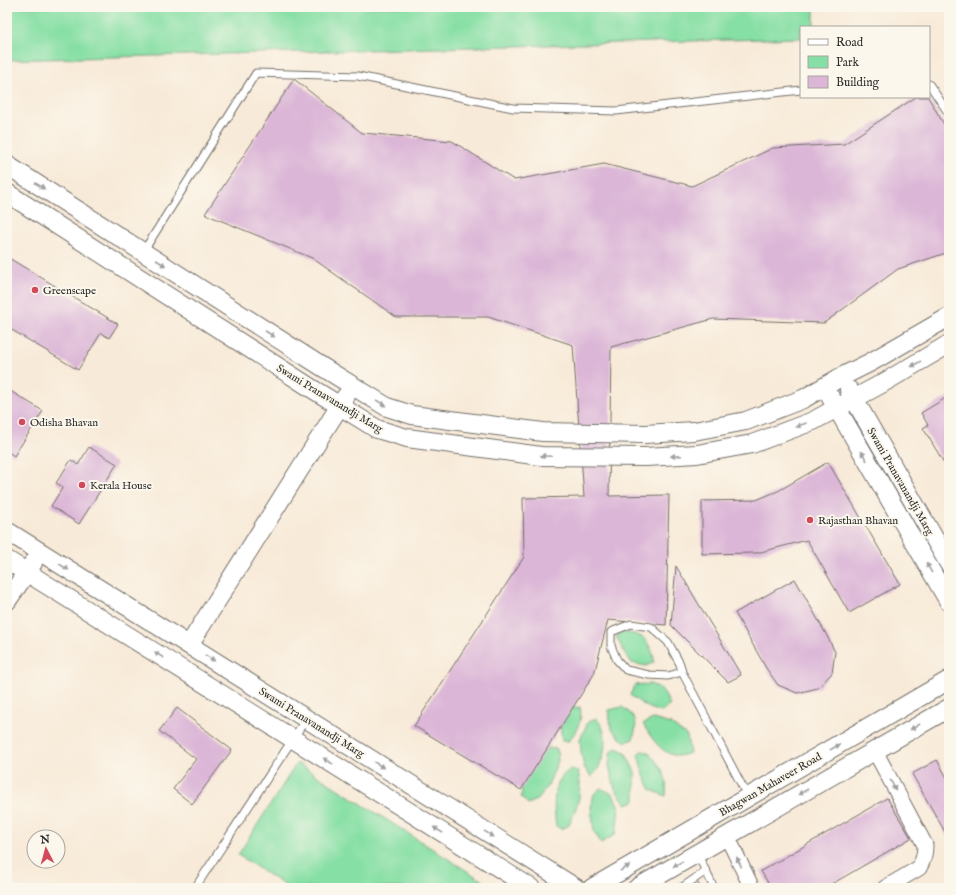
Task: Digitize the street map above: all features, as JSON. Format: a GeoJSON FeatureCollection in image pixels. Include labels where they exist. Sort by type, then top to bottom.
{"type":"FeatureCollection","features":[{"type":"Feature","properties":{"kind":"street","name":"Swami Pranavanandji Marg"},"geometry":{"type":"LineString","coordinates":[[7,164],[353,386],[387,407],[412,415],[543,432],[645,434],[694,431],[746,421],[803,399],[949,317]]}},
{"type":"Feature","properties":{"kind":"street","name":"Swami Pranavanandji Marg"},"geometry":{"type":"LineString","coordinates":[[7,193],[340,406],[377,428],[407,438],[541,456],[646,457],[697,454],[752,444],[813,421],[883,383],[949,344]]}},
{"type":"Feature","properties":{"kind":"street","name":"Swami Pranavanandji Marg"},"geometry":{"type":"LineString","coordinates":[[841,377],[949,564]]}},
{"type":"Feature","properties":{"kind":"street"},"geometry":{"type":"LineString","coordinates":[[188,645],[353,386]]}},
{"type":"Feature","properties":{"kind":"street","name":"Swami Pranavanandji Marg"},"geometry":{"type":"LineString","coordinates":[[825,387],[949,602]]}},
{"type":"Feature","properties":{"kind":"street","name":"Swami Pranavanandji Marg"},"geometry":{"type":"LineString","coordinates":[[7,532],[576,888]]}},
{"type":"Feature","properties":{"kind":"street"},"geometry":{"type":"LineString","coordinates":[[7,601],[40,552]]}},
{"type":"Feature","properties":{"kind":"street"},"geometry":{"type":"LineString","coordinates":[[7,560],[531,888]]}},
{"type":"Feature","properties":{"kind":"street","name":"Bhagwan Mahaveer Road"},"geometry":{"type":"LineString","coordinates":[[592,888],[949,680]]}},
{"type":"Feature","properties":{"kind":"street"},"geometry":{"type":"LineString","coordinates":[[637,888],[949,708]]}},
{"type":"Feature","properties":{"kind":"street"},"geometry":{"type":"LineString","coordinates":[[875,751],[925,844],[925,854],[919,868],[885,888]]}},
{"type":"Feature","properties":{"kind":"street"},"geometry":{"type":"LineString","coordinates":[[726,836],[752,888]]}},
{"type":"Feature","properties":{"kind":"lane"},"geometry":{"type":"LineString","coordinates":[[143,252],[256,73],[358,76],[513,108],[616,110],[800,90]]}},
{"type":"Feature","properties":{"kind":"lane"},"geometry":{"type":"LineString","coordinates":[[930,86],[949,114]]}},
{"type":"Feature","properties":{"kind":"lane"},"geometry":{"type":"LineString","coordinates":[[682,672],[668,676],[649,675],[626,670],[617,660],[611,646],[611,632],[631,624],[651,627],[668,642],[680,664],[682,672],[748,797]]}},
{"type":"Feature","properties":{"kind":"lane"},"geometry":{"type":"LineString","coordinates":[[195,888],[306,719]]}},
{"type":"Feature","properties":{"kind":"lane"},"geometry":{"type":"LineString","coordinates":[[697,853],[714,888]]}},
{"type":"Feature","properties":{"kind":"lane"},"geometry":{"type":"LineString","coordinates":[[681,888],[706,870]]}},
{"type":"Feature","properties":{"kind":"green space"},"geometry":{"type":"Polygon","coordinates":[[[7,7],[814,7],[814,26],[800,26],[800,38],[7,60],[7,7]]]}},
{"type":"Feature","properties":{"kind":"green space"},"geometry":{"type":"Polygon","coordinates":[[[623,632],[642,637],[649,645],[654,662],[646,666],[632,663],[624,652],[616,636],[623,632]]]}},
{"type":"Feature","properties":{"kind":"green space"},"geometry":{"type":"Polygon","coordinates":[[[651,684],[663,691],[670,705],[661,712],[637,701],[630,695],[635,685],[651,684]]]}},
{"type":"Feature","properties":{"kind":"green space"},"geometry":{"type":"Polygon","coordinates":[[[580,707],[581,717],[577,729],[569,741],[562,740],[560,722],[568,709],[580,707]]]}},
{"type":"Feature","properties":{"kind":"green space"},"geometry":{"type":"Polygon","coordinates":[[[622,707],[631,714],[636,723],[633,739],[626,742],[611,728],[609,710],[622,707]]]}},
{"type":"Feature","properties":{"kind":"green space"},"geometry":{"type":"Polygon","coordinates":[[[596,718],[603,729],[605,748],[599,767],[591,777],[584,767],[580,739],[588,722],[596,718]]]}},
{"type":"Feature","properties":{"kind":"green space"},"geometry":{"type":"Polygon","coordinates":[[[653,719],[671,724],[687,736],[690,753],[677,756],[666,752],[661,748],[643,724],[653,719]]]}},
{"type":"Feature","properties":{"kind":"green space"},"geometry":{"type":"Polygon","coordinates":[[[548,748],[557,749],[558,761],[548,785],[538,799],[528,804],[521,797],[523,781],[530,768],[548,748]]]}},
{"type":"Feature","properties":{"kind":"green space"},"geometry":{"type":"Polygon","coordinates":[[[616,748],[625,752],[635,772],[635,801],[626,804],[615,789],[609,766],[610,753],[616,748]]]}},
{"type":"Feature","properties":{"kind":"green space"},"geometry":{"type":"Polygon","coordinates":[[[641,751],[648,752],[663,772],[666,782],[666,796],[651,790],[643,773],[638,754],[641,751]]]}},
{"type":"Feature","properties":{"kind":"green space"},"geometry":{"type":"Polygon","coordinates":[[[297,763],[494,888],[289,888],[238,855],[297,763]]]}},
{"type":"Feature","properties":{"kind":"green space"},"geometry":{"type":"Polygon","coordinates":[[[570,769],[578,771],[580,782],[579,798],[568,826],[561,829],[556,826],[554,808],[555,795],[558,783],[570,769]]]}},
{"type":"Feature","properties":{"kind":"green space"},"geometry":{"type":"Polygon","coordinates":[[[600,788],[613,794],[619,807],[616,834],[601,843],[594,831],[591,807],[594,794],[600,788]]]}},
{"type":"Feature","properties":{"kind":"building"},"geometry":{"type":"Polygon","coordinates":[[[294,79],[362,133],[452,141],[514,180],[604,164],[692,186],[773,148],[844,144],[914,98],[929,98],[949,133],[949,252],[898,269],[824,323],[713,319],[611,347],[609,496],[669,495],[666,625],[608,620],[594,674],[521,790],[414,726],[524,557],[523,498],[584,497],[573,345],[488,317],[396,317],[312,258],[205,214],[294,79]]]}},
{"type":"Feature","properties":{"kind":"building","name":"Greenscape"},"geometry":{"type":"Polygon","coordinates":[[[7,257],[118,324],[109,338],[101,333],[78,370],[7,327],[7,257]]]}},
{"type":"Feature","properties":{"kind":"building","name":"Odisha Bhavan"},"geometry":{"type":"Polygon","coordinates":[[[7,389],[43,411],[14,456],[7,451],[7,424],[10,419],[7,417],[7,389]]]}},
{"type":"Feature","properties":{"kind":"building"},"geometry":{"type":"Polygon","coordinates":[[[949,396],[949,471],[923,428],[928,425],[921,413],[949,396]]]}},
{"type":"Feature","properties":{"kind":"building","name":"Kerala House"},"geometry":{"type":"Polygon","coordinates":[[[89,447],[117,464],[79,524],[51,506],[63,487],[56,483],[71,460],[78,465],[89,447]]]}},
{"type":"Feature","properties":{"kind":"building","name":"Rajasthan Bhavan"},"geometry":{"type":"Polygon","coordinates":[[[828,462],[900,584],[849,613],[807,540],[757,553],[702,554],[702,501],[756,500],[778,491],[828,462]]]}},
{"type":"Feature","properties":{"kind":"building"},"geometry":{"type":"Polygon","coordinates":[[[676,566],[741,675],[728,682],[671,625],[676,566]]]}},
{"type":"Feature","properties":{"kind":"building"},"geometry":{"type":"Polygon","coordinates":[[[795,579],[835,652],[832,673],[818,688],[797,693],[778,685],[766,668],[735,613],[795,579]]]}},
{"type":"Feature","properties":{"kind":"building"},"geometry":{"type":"Polygon","coordinates":[[[177,708],[232,750],[192,804],[173,789],[196,759],[159,731],[177,708]]]}},
{"type":"Feature","properties":{"kind":"building"},"geometry":{"type":"Polygon","coordinates":[[[937,760],[949,781],[949,839],[912,774],[937,760]]]}},
{"type":"Feature","properties":{"kind":"building"},"geometry":{"type":"Polygon","coordinates":[[[887,798],[911,838],[825,888],[771,888],[761,871],[887,798]]]}},
{"type":"Feature","properties":{"kind":"building"},"geometry":{"type":"Polygon","coordinates":[[[696,880],[701,888],[687,888],[696,880]]]}},
{"type":"Feature","properties":{"kind":"building"},"geometry":{"type":"Polygon","coordinates":[[[949,881],[949,888],[937,888],[949,881]]]}},
{"type":"Feature","properties":{"kind":"place","name":"Greenscape"},"geometry":{"type":"Point","coordinates":[35,290]}},
{"type":"Feature","properties":{"kind":"place","name":"Odisha Bhavan"},"geometry":{"type":"Point","coordinates":[22,422]}},
{"type":"Feature","properties":{"kind":"place","name":"Kerala House"},"geometry":{"type":"Point","coordinates":[82,485]}},
{"type":"Feature","properties":{"kind":"place","name":"Rajasthan Bhavan"},"geometry":{"type":"Point","coordinates":[810,520]}}]}
